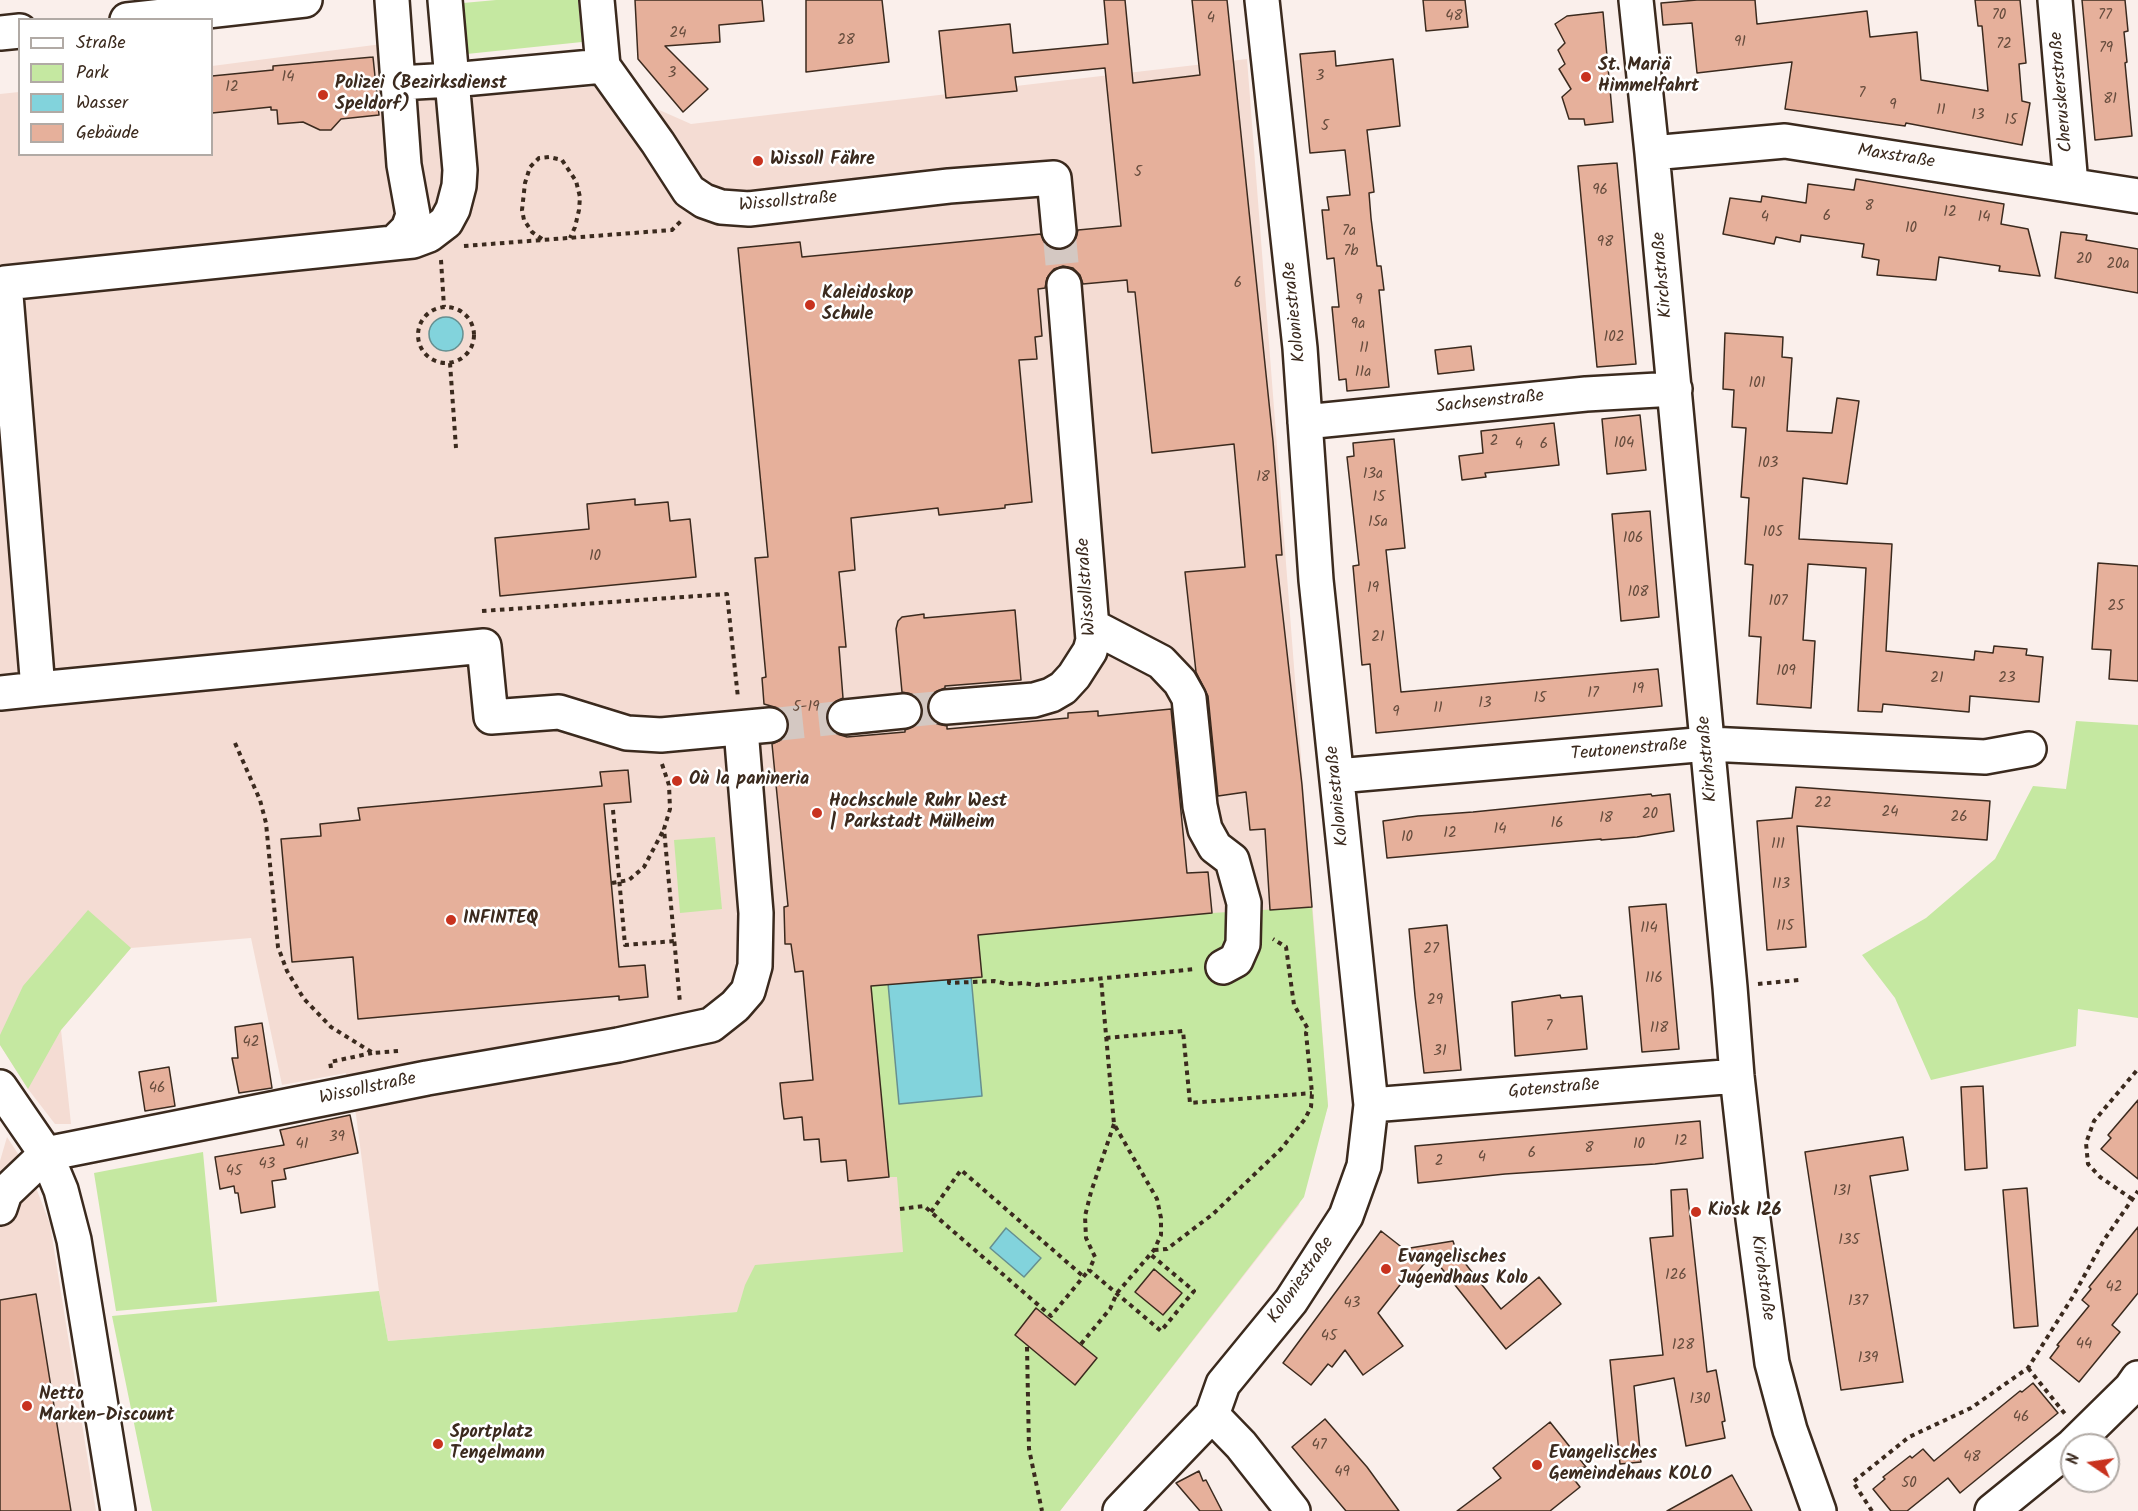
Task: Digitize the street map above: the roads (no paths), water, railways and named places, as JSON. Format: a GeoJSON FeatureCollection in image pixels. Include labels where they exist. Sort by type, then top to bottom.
{"type":"FeatureCollection","features":[{"type":"Feature","properties":{"kind":"street"},"geometry":{"type":"LineString","coordinates":[[145,18],[305,0]]}},
{"type":"Feature","properties":{"kind":"street"},"geometry":{"type":"LineString","coordinates":[[392,0],[404,165],[413,215],[408,230],[395,243]]}},
{"type":"Feature","properties":{"kind":"street"},"geometry":{"type":"LineString","coordinates":[[0,693],[38,689],[2,283],[413,241],[429,235],[446,222],[453,209],[459,186],[460,170],[445,0]]}},
{"type":"Feature","properties":{"kind":"street"},"geometry":{"type":"LineString","coordinates":[[398,83],[603,66],[597,0]]}},
{"type":"Feature","properties":{"kind":"street","name":"Koloniestraße"},"geometry":{"type":"LineString","coordinates":[[1120,1511],[1212,1415],[1223,1384],[1291,1301],[1346,1216],[1364,1167],[1371,1105],[1316,580],[1298,326],[1262,0]]}},
{"type":"Feature","properties":{"kind":"street","name":"Kirchstraße"},"geometry":{"type":"LineString","coordinates":[[1636,0],[1675,389],[1737,1076],[1753,1219],[1772,1363],[1790,1430],[1819,1511]]}},
{"type":"Feature","properties":{"kind":"street","name":"Cheruskerstraße"},"geometry":{"type":"LineString","coordinates":[[2055,0],[2071,185]]}},
{"type":"Feature","properties":{"kind":"street"},"geometry":{"type":"LineString","coordinates":[[0,33],[18,31]]}},
{"type":"Feature","properties":{"kind":"street","name":"Wissollstraße"},"geometry":{"type":"LineString","coordinates":[[603,66],[689,191],[704,201],[721,207],[749,210],[950,186],[1054,178],[1059,231]]}},
{"type":"Feature","properties":{"kind":"street","name":"Maxstraße"},"geometry":{"type":"LineString","coordinates":[[1652,153],[1785,141],[2138,196]]}},
{"type":"Feature","properties":{"kind":"street","name":"Wissollstraße"},"geometry":{"type":"LineString","coordinates":[[946,707],[1034,700],[1051,695],[1063,688],[1090,651],[1093,640],[1064,285]]}},
{"type":"Feature","properties":{"kind":"street","name":"Sachsenstraße"},"geometry":{"type":"LineString","coordinates":[[1305,422],[1586,394],[1675,389]]}},
{"type":"Feature","properties":{"kind":"street"},"geometry":{"type":"LineString","coordinates":[[1092,626],[1161,662],[1180,682],[1189,698],[1203,821],[1215,846],[1232,860],[1244,903],[1244,944],[1236,960],[1223,967]]}},
{"type":"Feature","properties":{"kind":"street","name":"Wissollstraße"},"geometry":{"type":"LineString","coordinates":[[38,689],[484,646],[491,717],[559,712],[627,734],[661,735],[755,727],[755,966],[748,991],[735,1006],[711,1025],[618,1045],[427,1078],[46,1154]]}},
{"type":"Feature","properties":{"kind":"street"},"geometry":{"type":"LineString","coordinates":[[845,717],[904,711]]}},
{"type":"Feature","properties":{"kind":"street","name":"Teutonenstraße"},"geometry":{"type":"LineString","coordinates":[[1337,776],[1708,744],[1985,757],[2029,749]]}},
{"type":"Feature","properties":{"kind":"street","name":"Gotenstraße"},"geometry":{"type":"LineString","coordinates":[[1371,1105],[1737,1076]]}},
{"type":"Feature","properties":{"kind":"street"},"geometry":{"type":"LineString","coordinates":[[0,1087],[46,1154],[61,1190],[74,1240],[118,1511]]}},
{"type":"Feature","properties":{"kind":"street"},"geometry":{"type":"LineString","coordinates":[[0,1208],[5,1193],[46,1154]]}},
{"type":"Feature","properties":{"kind":"street"},"geometry":{"type":"LineString","coordinates":[[2085,1433],[2131,1388],[2138,1378]]}},
{"type":"Feature","properties":{"kind":"street"},"geometry":{"type":"LineString","coordinates":[[1212,1415],[1241,1445],[1293,1511]]}},
{"type":"Feature","properties":{"kind":"street"},"geometry":{"type":"LineString","coordinates":[[1992,1511],[2060,1455]]}},
{"type":"Feature","properties":{"kind":"water"},"geometry":{"type":"Polygon","coordinates":[[[446,317],[458,322],[463,334],[458,346],[446,351],[434,346],[429,334],[434,322],[446,317]]]}},
{"type":"Feature","properties":{"kind":"water"},"geometry":{"type":"Polygon","coordinates":[[[969,954],[982,1096],[899,1104],[886,961],[969,954]]]}},
{"type":"Feature","properties":{"kind":"water"},"geometry":{"type":"Polygon","coordinates":[[[1006,1228],[1041,1258],[1024,1277],[990,1248],[1006,1228]]]}},
{"type":"Feature","properties":{"kind":"tunnel"},"geometry":{"type":"LineString","coordinates":[[1059,231],[1064,285]]}},
{"type":"Feature","properties":{"kind":"tunnel"},"geometry":{"type":"LineString","coordinates":[[904,711],[946,707]]}},
{"type":"Feature","properties":{"kind":"tunnel"},"geometry":{"type":"LineString","coordinates":[[770,725],[845,717]]}},
{"type":"Feature","properties":{"kind":"place","name":"St. Mariä Himmelfahrt"},"geometry":{"type":"Point","coordinates":[1586,77]}},
{"type":"Feature","properties":{"kind":"place","name":"Polizei (Bezirksdienst Speldorf)"},"geometry":{"type":"Point","coordinates":[323,95]}},
{"type":"Feature","properties":{"kind":"place","name":"Wissoll Fähre"},"geometry":{"type":"Point","coordinates":[758,161]}},
{"type":"Feature","properties":{"kind":"place","name":"Kaleidoskop Schule"},"geometry":{"type":"Point","coordinates":[810,305]}},
{"type":"Feature","properties":{"kind":"place","name":"Où la panineria"},"geometry":{"type":"Point","coordinates":[677,781]}},
{"type":"Feature","properties":{"kind":"place","name":"Hochschule Ruhr West | Parkstadt Mülheim"},"geometry":{"type":"Point","coordinates":[817,813]}},
{"type":"Feature","properties":{"kind":"place","name":"INFINTEQ"},"geometry":{"type":"Point","coordinates":[451,920]}},
{"type":"Feature","properties":{"kind":"place","name":"Kiosk 126"},"geometry":{"type":"Point","coordinates":[1696,1212]}},
{"type":"Feature","properties":{"kind":"place","name":"Evangelisches Jugendhaus Kolo"},"geometry":{"type":"Point","coordinates":[1386,1269]}},
{"type":"Feature","properties":{"kind":"place","name":"Netto Marken-Discount"},"geometry":{"type":"Point","coordinates":[27,1406]}},
{"type":"Feature","properties":{"kind":"place","name":"Sportplatz Tengelmann"},"geometry":{"type":"Point","coordinates":[438,1444]}},
{"type":"Feature","properties":{"kind":"place","name":"Evangelisches Gemeindehaus KOLO"},"geometry":{"type":"Point","coordinates":[1537,1465]}}]}
